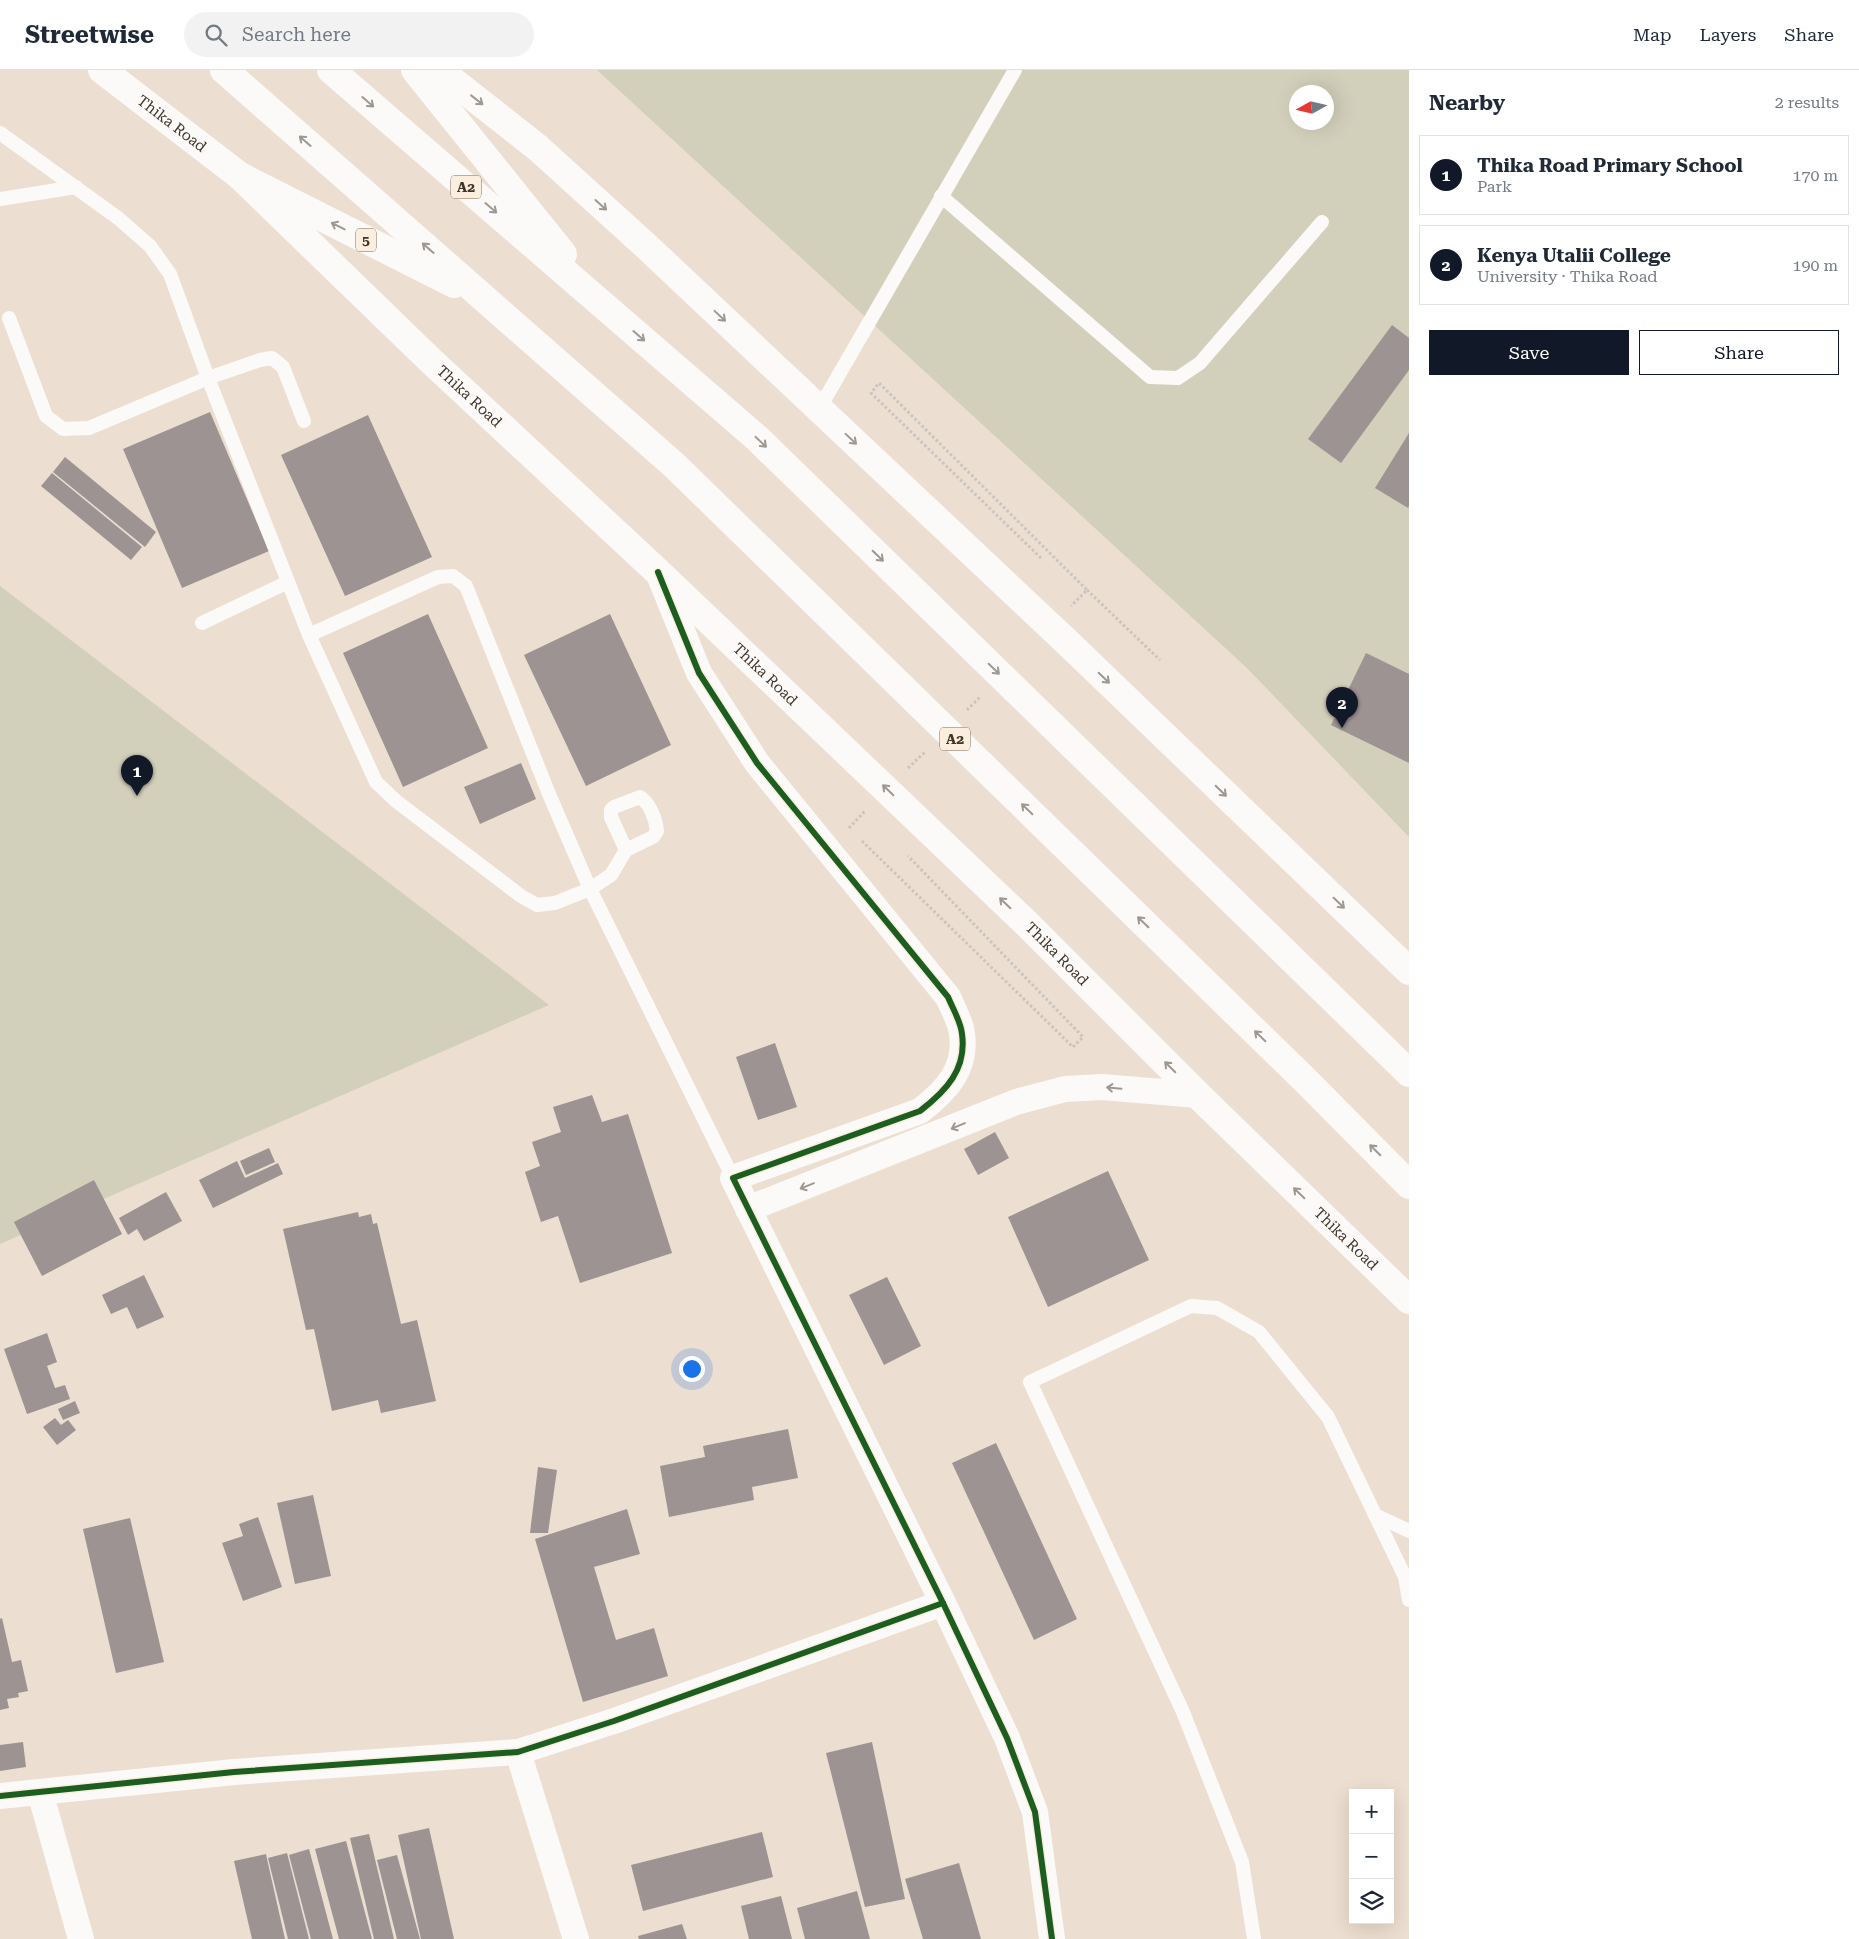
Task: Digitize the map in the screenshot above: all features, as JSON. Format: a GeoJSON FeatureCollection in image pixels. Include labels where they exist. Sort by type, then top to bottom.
{"type":"FeatureCollection","features":[{"type":"Feature","properties":{"kind":"main road","name":"Thika Road"},"geometry":{"type":"LineString","coordinates":[[102,70],[240,176],[429,359],[658,572],[1025,922],[1198,1095],[1409,1300]]}},
{"type":"Feature","properties":{"kind":"main road","name":"A2"},"geometry":{"type":"LineString","coordinates":[[224,70],[674,465],[1305,1080],[1409,1185]]}},
{"type":"Feature","properties":{"kind":"main road","name":"A2"},"geometry":{"type":"LineString","coordinates":[[331,70],[758,439],[1409,1073]]}},
{"type":"Feature","properties":{"kind":"main road"},"geometry":{"type":"LineString","coordinates":[[415,70],[602,304]]}},
{"type":"Feature","properties":{"kind":"main road"},"geometry":{"type":"LineString","coordinates":[[439,70],[538,148],[819,409],[1409,971]]}},
{"type":"Feature","properties":{"kind":"main road","name":"5"},"geometry":{"type":"LineString","coordinates":[[240,176],[491,303]]}},
{"type":"Feature","properties":{"kind":"street"},"geometry":{"type":"LineString","coordinates":[[658,572],[699,673],[757,764],[948,997],[962,1032],[962,1061],[942,1094],[920,1111],[733,1178],[943,1603],[1007,1738],[1035,1812],[1052,1939]]}},
{"type":"Feature","properties":{"kind":"street"},"geometry":{"type":"LineString","coordinates":[[748,1209],[1016,1102],[1065,1089],[1102,1087],[1198,1095]]}},
{"type":"Feature","properties":{"kind":"street"},"geometry":{"type":"LineString","coordinates":[[0,1796],[234,1772],[518,1752],[623,1718],[943,1603]]}},
{"type":"Feature","properties":{"kind":"street"},"geometry":{"type":"LineString","coordinates":[[518,1752],[576,1939]]}},
{"type":"Feature","properties":{"kind":"street"},"geometry":{"type":"LineString","coordinates":[[40,1792],[80,1939]]}},
{"type":"Feature","properties":{"kind":"lane"},"geometry":{"type":"LineString","coordinates":[[819,409],[1015,70]]}},
{"type":"Feature","properties":{"kind":"lane"},"geometry":{"type":"LineString","coordinates":[[0,133],[118,218],[150,246],[170,274],[208,378],[309,635],[376,782],[396,801],[521,896],[537,905],[555,903],[590,889],[611,875],[626,850]]}},
{"type":"Feature","properties":{"kind":"lane"},"geometry":{"type":"LineString","coordinates":[[0,199],[76,187]]}},
{"type":"Feature","properties":{"kind":"lane"},"geometry":{"type":"LineString","coordinates":[[941,196],[1150,378],[1178,378],[1200,363],[1322,222]]}},
{"type":"Feature","properties":{"kind":"lane"},"geometry":{"type":"LineString","coordinates":[[8,318],[46,416],[63,429],[89,428],[208,378],[260,360],[272,358],[283,367],[304,421]]}},
{"type":"Feature","properties":{"kind":"lane"},"geometry":{"type":"LineString","coordinates":[[309,635],[438,577],[453,576],[466,586],[549,794],[590,889],[733,1178]]}},
{"type":"Feature","properties":{"kind":"lane"},"geometry":{"type":"LineString","coordinates":[[202,623],[288,582]]}},
{"type":"Feature","properties":{"kind":"lane"},"geometry":{"type":"LineString","coordinates":[[1254,1939],[1242,1862],[1183,1712],[1030,1382],[1191,1306],[1217,1308],[1259,1332],[1328,1416],[1405,1577],[1409,1600]]}},
{"type":"Feature","properties":{"kind":"lane"},"geometry":{"type":"LineString","coordinates":[[1375,1515],[1409,1531]]}},
{"type":"Feature","properties":{"kind":"path"},"geometry":{"type":"LineString","coordinates":[[1088,590],[1160,660]]}},
{"type":"Feature","properties":{"kind":"shaded area"},"geometry":{"type":"Polygon","coordinates":[[[597,70],[1409,70],[1409,837],[1247,668],[597,70]]]}},
{"type":"Feature","properties":{"kind":"shaded area"},"geometry":{"type":"Polygon","coordinates":[[[0,586],[549,1005],[0,1244],[0,586]]]}},
{"type":"Feature","properties":{"kind":"building"},"geometry":{"type":"Polygon","coordinates":[[[1392,325],[1409,338],[1409,370],[1341,463],[1308,439],[1392,325]]]}},
{"type":"Feature","properties":{"kind":"building"},"geometry":{"type":"Polygon","coordinates":[[[210,412],[269,551],[182,588],[123,449],[210,412]]]}},
{"type":"Feature","properties":{"kind":"building"},"geometry":{"type":"Polygon","coordinates":[[[368,415],[432,557],[345,596],[281,455],[368,415]]]}},
{"type":"Feature","properties":{"kind":"building"},"geometry":{"type":"Polygon","coordinates":[[[1409,433],[1409,506],[1408,508],[1375,488],[1409,433]]]}},
{"type":"Feature","properties":{"kind":"building"},"geometry":{"type":"Polygon","coordinates":[[[65,457],[156,532],[145,547],[53,472],[65,457]]]}},
{"type":"Feature","properties":{"kind":"building"},"geometry":{"type":"Polygon","coordinates":[[[52,473],[142,547],[131,560],[41,486],[52,473]]]}},
{"type":"Feature","properties":{"kind":"building"},"geometry":{"type":"Polygon","coordinates":[[[428,614],[488,748],[403,787],[343,653],[428,614]]]}},
{"type":"Feature","properties":{"kind":"building"},"geometry":{"type":"Polygon","coordinates":[[[610,614],[671,745],[586,786],[524,655],[610,614]]]}},
{"type":"Feature","properties":{"kind":"building"},"geometry":{"type":"Polygon","coordinates":[[[1366,653],[1409,674],[1409,763],[1331,725],[1366,653]]]}},
{"type":"Feature","properties":{"kind":"building"},"geometry":{"type":"Polygon","coordinates":[[[521,763],[536,799],[480,824],[464,787],[521,763]]]}},
{"type":"Feature","properties":{"kind":"building"},"geometry":{"type":"Polygon","coordinates":[[[775,1043],[797,1107],[758,1120],[736,1057],[775,1043]]]}},
{"type":"Feature","properties":{"kind":"building"},"geometry":{"type":"Polygon","coordinates":[[[592,1095],[602,1122],[628,1114],[672,1253],[580,1283],[558,1216],[541,1222],[525,1172],[540,1166],[532,1142],[561,1132],[553,1107],[592,1095]]]}},
{"type":"Feature","properties":{"kind":"building"},"geometry":{"type":"Polygon","coordinates":[[[995,1132],[1009,1158],[978,1175],[964,1149],[995,1132]]]}},
{"type":"Feature","properties":{"kind":"building"},"geometry":{"type":"Polygon","coordinates":[[[269,1148],[275,1162],[246,1175],[240,1161],[269,1148]]]}},
{"type":"Feature","properties":{"kind":"building"},"geometry":{"type":"Polygon","coordinates":[[[237,1161],[245,1178],[278,1163],[283,1174],[213,1208],[199,1180],[237,1161]]]}},
{"type":"Feature","properties":{"kind":"building"},"geometry":{"type":"Polygon","coordinates":[[[1108,1171],[1149,1260],[1048,1307],[1008,1217],[1108,1171]]]}},
{"type":"Feature","properties":{"kind":"building"},"geometry":{"type":"Polygon","coordinates":[[[94,1180],[122,1234],[42,1276],[14,1222],[94,1180]]]}},
{"type":"Feature","properties":{"kind":"building"},"geometry":{"type":"Polygon","coordinates":[[[166,1192],[182,1221],[144,1241],[137,1229],[128,1235],[119,1218],[166,1192]]]}},
{"type":"Feature","properties":{"kind":"building"},"geometry":{"type":"Polygon","coordinates":[[[358,1212],[359,1217],[371,1214],[373,1224],[377,1223],[401,1324],[417,1320],[436,1401],[381,1413],[378,1400],[332,1411],[314,1329],[306,1330],[283,1229],[358,1212]]]}},
{"type":"Feature","properties":{"kind":"building"},"geometry":{"type":"Polygon","coordinates":[[[144,1275],[164,1317],[137,1329],[127,1307],[111,1314],[102,1295],[144,1275]]]}},
{"type":"Feature","properties":{"kind":"building"},"geometry":{"type":"Polygon","coordinates":[[[887,1277],[921,1346],[884,1365],[849,1295],[887,1277]]]}},
{"type":"Feature","properties":{"kind":"building"},"geometry":{"type":"Polygon","coordinates":[[[47,1333],[57,1362],[47,1366],[55,1388],[65,1385],[70,1399],[27,1414],[4,1349],[47,1333]]]}},
{"type":"Feature","properties":{"kind":"building"},"geometry":{"type":"Polygon","coordinates":[[[75,1401],[80,1413],[63,1420],[58,1409],[75,1401]]]}},
{"type":"Feature","properties":{"kind":"building"},"geometry":{"type":"Polygon","coordinates":[[[55,1418],[61,1425],[68,1420],[76,1430],[57,1445],[43,1427],[55,1418]]]}},
{"type":"Feature","properties":{"kind":"building"},"geometry":{"type":"Polygon","coordinates":[[[788,1429],[798,1478],[752,1487],[754,1500],[669,1517],[660,1466],[705,1457],[703,1446],[788,1429]]]}},
{"type":"Feature","properties":{"kind":"building"},"geometry":{"type":"Polygon","coordinates":[[[996,1443],[1077,1619],[1034,1640],[952,1463],[996,1443]]]}},
{"type":"Feature","properties":{"kind":"building"},"geometry":{"type":"Polygon","coordinates":[[[538,1467],[557,1470],[548,1533],[530,1533],[538,1467]]]}},
{"type":"Feature","properties":{"kind":"building"},"geometry":{"type":"Polygon","coordinates":[[[313,1495],[331,1576],[295,1584],[277,1503],[313,1495]]]}},
{"type":"Feature","properties":{"kind":"building"},"geometry":{"type":"Polygon","coordinates":[[[627,1509],[640,1554],[594,1567],[616,1640],[654,1628],[668,1676],[583,1702],[535,1539],[627,1509]]]}},
{"type":"Feature","properties":{"kind":"building"},"geometry":{"type":"Polygon","coordinates":[[[258,1517],[282,1587],[243,1601],[222,1543],[243,1536],[239,1524],[258,1517]]]}},
{"type":"Feature","properties":{"kind":"building"},"geometry":{"type":"Polygon","coordinates":[[[130,1518],[164,1662],[116,1673],[83,1529],[130,1518]]]}},
{"type":"Feature","properties":{"kind":"building"},"geometry":{"type":"Polygon","coordinates":[[[2,1618],[12,1662],[21,1660],[28,1691],[18,1693],[19,1697],[7,1699],[9,1708],[0,1710],[0,1619],[2,1618]]]}},
{"type":"Feature","properties":{"kind":"building"},"geometry":{"type":"Polygon","coordinates":[[[23,1742],[26,1767],[0,1771],[0,1745],[23,1742]]]}},
{"type":"Feature","properties":{"kind":"building"},"geometry":{"type":"Polygon","coordinates":[[[872,1742],[905,1899],[865,1907],[826,1753],[872,1742]]]}},
{"type":"Feature","properties":{"kind":"building"},"geometry":{"type":"Polygon","coordinates":[[[429,1828],[454,1939],[421,1939],[398,1835],[429,1828]]]}},
{"type":"Feature","properties":{"kind":"building"},"geometry":{"type":"Polygon","coordinates":[[[762,1832],[773,1877],[643,1911],[631,1865],[762,1832]]]}},
{"type":"Feature","properties":{"kind":"building"},"geometry":{"type":"Polygon","coordinates":[[[369,1834],[394,1939],[374,1939],[350,1838],[369,1834]]]}},
{"type":"Feature","properties":{"kind":"building"},"geometry":{"type":"Polygon","coordinates":[[[346,1841],[372,1939],[339,1939],[315,1849],[346,1841]]]}},
{"type":"Feature","properties":{"kind":"building"},"geometry":{"type":"Polygon","coordinates":[[[309,1849],[333,1939],[311,1939],[289,1855],[309,1849]]]}},
{"type":"Feature","properties":{"kind":"building"},"geometry":{"type":"Polygon","coordinates":[[[287,1853],[309,1939],[288,1939],[268,1858],[287,1853]]]}},
{"type":"Feature","properties":{"kind":"building"},"geometry":{"type":"Polygon","coordinates":[[[266,1854],[285,1939],[252,1939],[234,1861],[266,1854]]]}},
{"type":"Feature","properties":{"kind":"building"},"geometry":{"type":"Polygon","coordinates":[[[397,1855],[420,1939],[397,1939],[377,1860],[397,1855]]]}},
{"type":"Feature","properties":{"kind":"building"},"geometry":{"type":"Polygon","coordinates":[[[959,1863],[981,1939],[923,1939],[905,1879],[959,1863]]]}},
{"type":"Feature","properties":{"kind":"building"},"geometry":{"type":"Polygon","coordinates":[[[857,1891],[870,1939],[805,1939],[797,1908],[857,1891]]]}},
{"type":"Feature","properties":{"kind":"building"},"geometry":{"type":"Polygon","coordinates":[[[781,1896],[792,1939],[749,1939],[741,1906],[781,1896]]]}},
{"type":"Feature","properties":{"kind":"building"},"geometry":{"type":"Polygon","coordinates":[[[682,1924],[687,1939],[639,1939],[638,1936],[682,1924]]]}},
{"type":"Feature","properties":{"kind":"cycle path"},"geometry":{"type":"LineString","coordinates":[[658,572],[699,673],[757,763],[948,997],[960,1025],[963,1047],[958,1068],[946,1087],[920,1111],[733,1178],[943,1603],[1007,1738],[1035,1812],[1052,1939]]}},
{"type":"Feature","properties":{"kind":"cycle path"},"geometry":{"type":"LineString","coordinates":[[0,1796],[234,1772],[518,1752],[614,1721],[943,1603]]}},
{"type":"Feature","properties":{"kind":"place","name":"Kenya Utalii College"},"geometry":{"type":"Point","coordinates":[1342,728]}},
{"type":"Feature","properties":{"kind":"place","name":"Thika Road Primary School"},"geometry":{"type":"Point","coordinates":[137,796]}}]}
